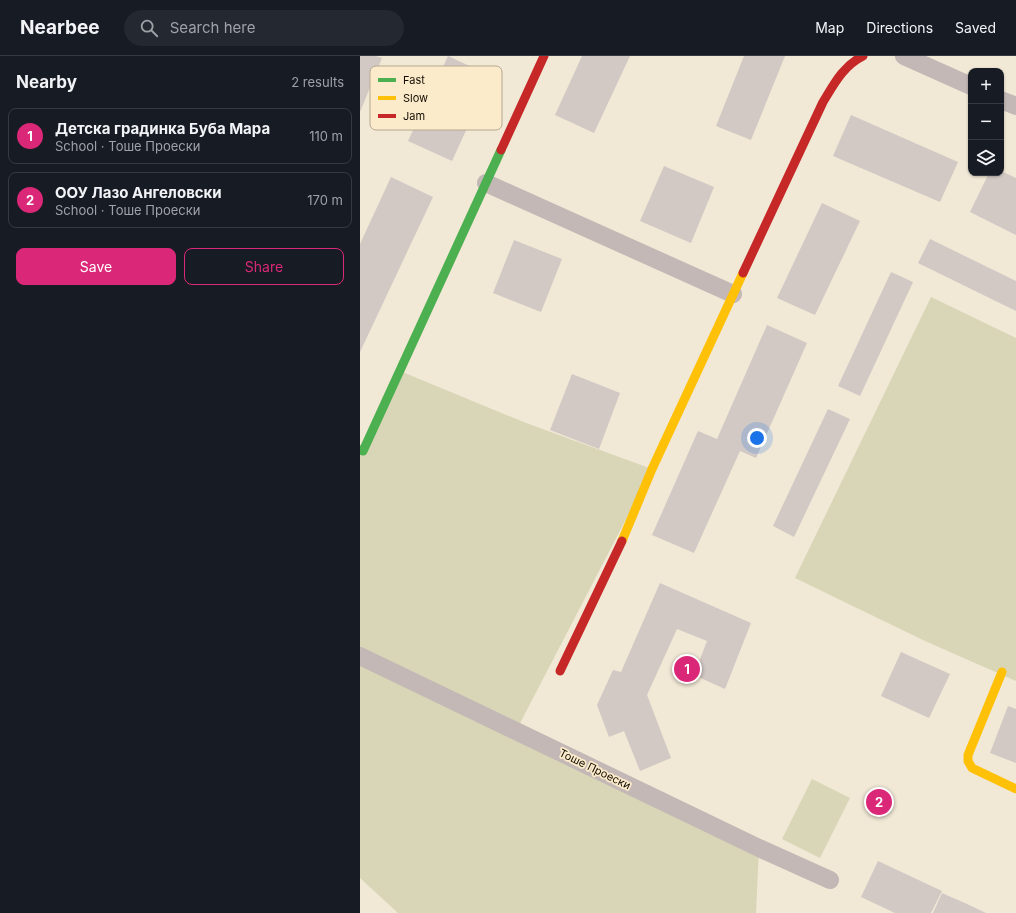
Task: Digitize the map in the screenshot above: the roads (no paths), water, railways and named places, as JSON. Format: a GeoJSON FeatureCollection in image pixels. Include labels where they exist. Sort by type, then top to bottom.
{"type":"FeatureCollection","features":[{"type":"Feature","properties":{"kind":"street"},"geometry":{"type":"LineString","coordinates":[[360,450],[363,451],[544,56]]}},
{"type":"Feature","properties":{"kind":"street"},"geometry":{"type":"LineString","coordinates":[[560,671],[624,537],[652,469],[823,102],[839,75],[856,59],[863,56]]}},
{"type":"Feature","properties":{"kind":"street"},"geometry":{"type":"LineString","coordinates":[[904,56],[968,85]]}},
{"type":"Feature","properties":{"kind":"street"},"geometry":{"type":"LineString","coordinates":[[1004,101],[1016,106]]}},
{"type":"Feature","properties":{"kind":"street"},"geometry":{"type":"LineString","coordinates":[[486,183],[733,294]]}},
{"type":"Feature","properties":{"kind":"street","name":"Тоше Проески"},"geometry":{"type":"LineString","coordinates":[[360,656],[746,842],[830,880]]}},
{"type":"Feature","properties":{"kind":"street"},"geometry":{"type":"LineString","coordinates":[[1002,672],[968,755],[968,761],[972,768],[1016,789]]}},
{"type":"Feature","properties":{"kind":"place","name":"Детска градинка Буба Мара"},"geometry":{"type":"Point","coordinates":[687,669]}},
{"type":"Feature","properties":{"kind":"place","name":"ООУ Лазо Ангеловски"},"geometry":{"type":"Point","coordinates":[879,802]}}]}
